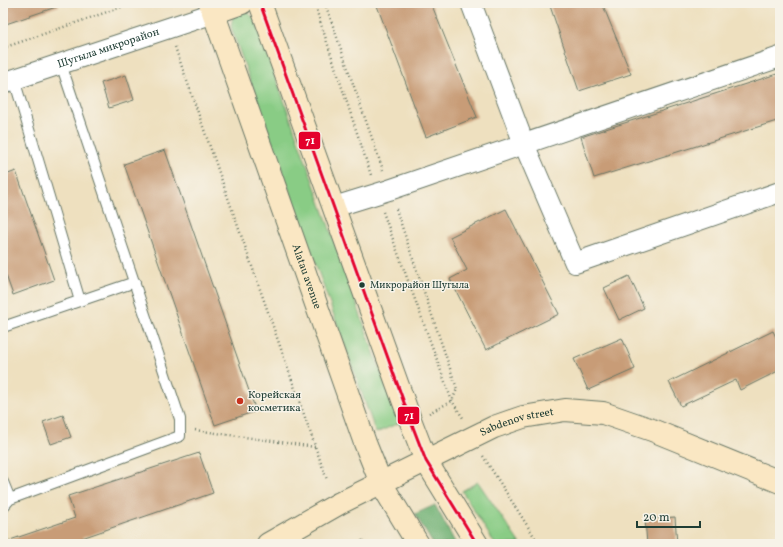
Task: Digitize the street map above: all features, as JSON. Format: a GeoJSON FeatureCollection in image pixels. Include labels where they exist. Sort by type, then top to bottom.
{"type":"FeatureCollection","features":[{"type":"Feature","properties":{"kind":"main road"},"geometry":{"type":"LineString","coordinates":[[212,8],[242,3]]}},
{"type":"Feature","properties":{"kind":"main road"},"geometry":{"type":"LineString","coordinates":[[260,3],[410,422],[426,461],[477,544]]}},
{"type":"Feature","properties":{"kind":"main road","name":"Alatau avenue"},"geometry":{"type":"LineString","coordinates":[[212,8],[359,425],[381,483],[418,544]]}},
{"type":"Feature","properties":{"kind":"main road","name":"Sabdenov street"},"geometry":{"type":"LineString","coordinates":[[268,544],[381,483],[494,427],[523,417],[565,410],[603,413],[652,430],[780,482]]}},
{"type":"Feature","properties":{"kind":"street"},"geometry":{"type":"LineString","coordinates":[[471,3],[524,144],[575,263],[780,192]]}},
{"type":"Feature","properties":{"kind":"street","name":"Шугыла микрорайон"},"geometry":{"type":"LineString","coordinates":[[8,81],[168,28],[212,8]]}},
{"type":"Feature","properties":{"kind":"street"},"geometry":{"type":"LineString","coordinates":[[334,207],[377,194],[780,58]]}},
{"type":"Feature","properties":{"kind":"lane"},"geometry":{"type":"LineString","coordinates":[[3,482],[6,503],[180,436],[180,419],[61,64]]}},
{"type":"Feature","properties":{"kind":"lane"},"geometry":{"type":"LineString","coordinates":[[8,81],[80,301]]}},
{"type":"Feature","properties":{"kind":"lane"},"geometry":{"type":"LineString","coordinates":[[3,327],[135,282]]}},
{"type":"Feature","properties":{"kind":"path"},"geometry":{"type":"LineString","coordinates":[[3,48],[133,3]]}},
{"type":"Feature","properties":{"kind":"path"},"geometry":{"type":"LineString","coordinates":[[314,3],[377,194],[452,401],[464,419]]}},
{"type":"Feature","properties":{"kind":"path"},"geometry":{"type":"LineString","coordinates":[[168,28],[327,480]]}},
{"type":"Feature","properties":{"kind":"path"},"geometry":{"type":"LineString","coordinates":[[428,413],[452,401]]}},
{"type":"Feature","properties":{"kind":"path"},"geometry":{"type":"LineString","coordinates":[[180,428],[315,447]]}},
{"type":"Feature","properties":{"kind":"path"},"geometry":{"type":"LineString","coordinates":[[481,452],[497,480],[539,544]]}},
{"type":"Feature","properties":{"kind":"path"},"geometry":{"type":"LineString","coordinates":[[362,540],[364,544]]}},
{"type":"Feature","properties":{"kind":"green space"},"geometry":{"type":"Polygon","coordinates":[[[242,12],[247,12],[255,19],[399,423],[376,433],[231,27],[233,16],[242,12]]]}},
{"type":"Feature","properties":{"kind":"green space"},"geometry":{"type":"Polygon","coordinates":[[[478,482],[520,544],[495,544],[462,491],[478,482]]]}},
{"type":"Feature","properties":{"kind":"green space"},"geometry":{"type":"Polygon","coordinates":[[[435,505],[456,544],[433,544],[415,514],[435,505]]]}},
{"type":"Feature","properties":{"kind":"building"},"geometry":{"type":"Polygon","coordinates":[[[3,3],[58,3],[59,6],[3,25],[3,3]]]}},
{"type":"Feature","properties":{"kind":"building"},"geometry":{"type":"Polygon","coordinates":[[[376,3],[431,3],[477,117],[426,137],[376,3]]]}},
{"type":"Feature","properties":{"kind":"building"},"geometry":{"type":"Polygon","coordinates":[[[549,3],[602,3],[631,74],[579,91],[549,3]]]}},
{"type":"Feature","properties":{"kind":"building"},"geometry":{"type":"Polygon","coordinates":[[[780,73],[780,120],[594,178],[581,137],[780,73]]]}},
{"type":"Feature","properties":{"kind":"building"},"geometry":{"type":"Polygon","coordinates":[[[126,75],[134,100],[109,108],[101,83],[126,75]]]}},
{"type":"Feature","properties":{"kind":"building"},"geometry":{"type":"Polygon","coordinates":[[[165,150],[256,411],[215,425],[124,164],[165,150]]]}},
{"type":"Feature","properties":{"kind":"building"},"geometry":{"type":"Polygon","coordinates":[[[16,171],[54,280],[13,295],[3,267],[3,176],[16,171]]]}},
{"type":"Feature","properties":{"kind":"building"},"geometry":{"type":"Polygon","coordinates":[[[506,209],[559,314],[486,350],[450,279],[467,270],[450,237],[506,209]]]}},
{"type":"Feature","properties":{"kind":"building"},"geometry":{"type":"Polygon","coordinates":[[[629,276],[644,308],[619,320],[604,288],[629,276]]]}},
{"type":"Feature","properties":{"kind":"building"},"geometry":{"type":"Polygon","coordinates":[[[773,331],[780,345],[780,370],[740,390],[736,380],[681,406],[669,382],[773,331]]]}},
{"type":"Feature","properties":{"kind":"building"},"geometry":{"type":"Polygon","coordinates":[[[622,338],[635,369],[588,390],[574,359],[622,338]]]}},
{"type":"Feature","properties":{"kind":"building"},"geometry":{"type":"Polygon","coordinates":[[[63,415],[71,437],[51,444],[43,422],[63,415]]]}},
{"type":"Feature","properties":{"kind":"building"},"geometry":{"type":"Polygon","coordinates":[[[199,453],[213,493],[82,538],[84,544],[7,544],[7,541],[75,518],[68,496],[199,453]]]}},
{"type":"Feature","properties":{"kind":"building"},"geometry":{"type":"Polygon","coordinates":[[[675,517],[677,544],[647,544],[645,519],[675,517]]]}},
{"type":"Feature","properties":{"kind":"transit line","name":"71"},"geometry":{"type":"LineString","coordinates":[[260,3],[426,461],[477,544]]}},
{"type":"Feature","properties":{"kind":"place","name":"Микрорайон Шугыла"},"geometry":{"type":"Point","coordinates":[362,285]}},
{"type":"Feature","properties":{"kind":"place","name":"Корейская косметика"},"geometry":{"type":"Point","coordinates":[240,401]}}]}
